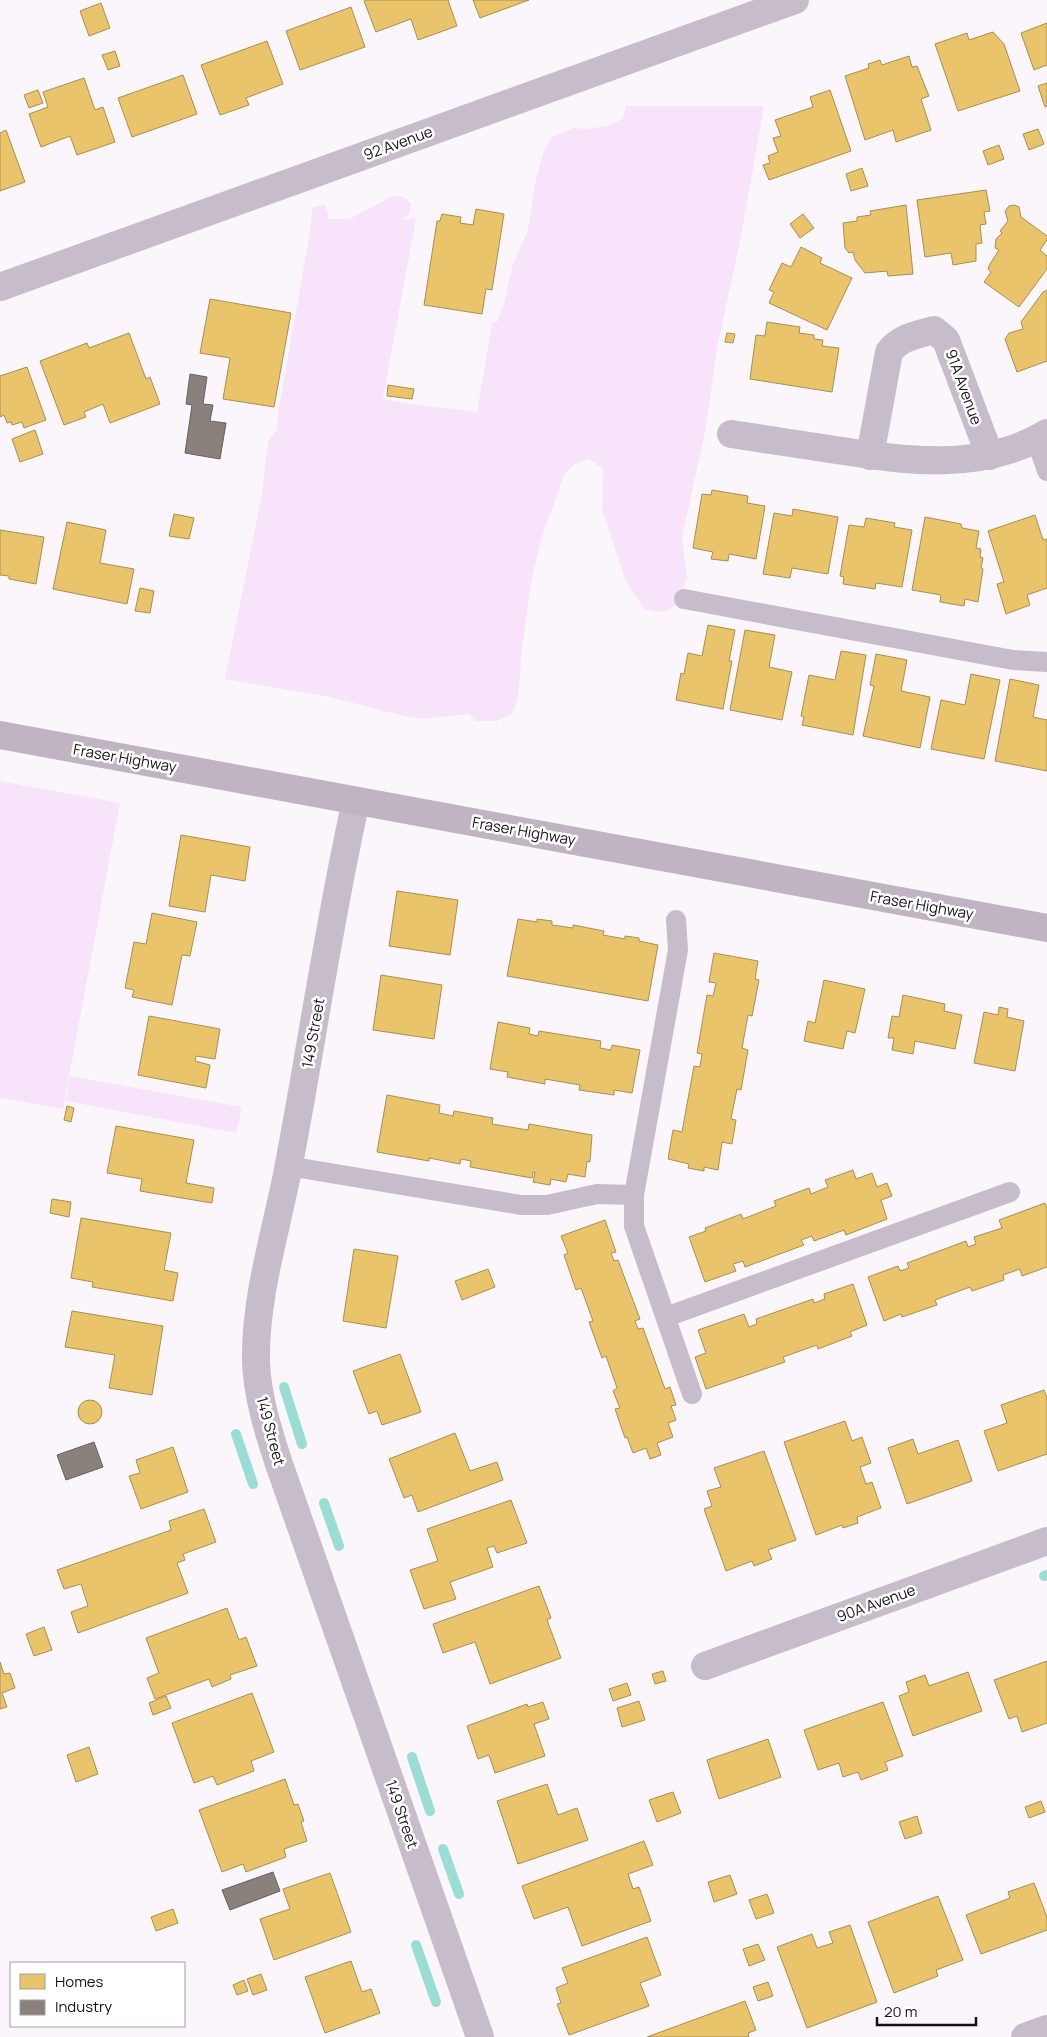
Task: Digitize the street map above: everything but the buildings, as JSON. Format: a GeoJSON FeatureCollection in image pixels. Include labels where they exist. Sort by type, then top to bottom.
{"type":"FeatureCollection","features":[{"type":"Feature","properties":{"kind":"main road","name":"Fraser Highway"},"geometry":{"type":"LineString","coordinates":[[0,735],[1047,928]]}},
{"type":"Feature","properties":{"kind":"street","name":"92 Avenue"},"geometry":{"type":"LineString","coordinates":[[0,287],[795,0]]}},
{"type":"Feature","properties":{"kind":"street","name":"91A Avenue"},"geometry":{"type":"LineString","coordinates":[[870,456],[889,352],[895,343],[934,330],[946,340],[990,456]]}},
{"type":"Feature","properties":{"kind":"street"},"geometry":{"type":"LineString","coordinates":[[731,434],[870,456],[939,462],[990,456],[1042,436]]}},
{"type":"Feature","properties":{"kind":"street","name":"149 Street"},"geometry":{"type":"LineString","coordinates":[[356,800],[288,1166],[263,1288],[257,1334],[256,1361],[258,1382],[270,1436],[279,1464],[480,2037]]}},
{"type":"Feature","properties":{"kind":"street","name":"90A Avenue"},"geometry":{"type":"LineString","coordinates":[[705,1666],[1047,1541]]}},
{"type":"Feature","properties":{"kind":"street"},"geometry":{"type":"LineString","coordinates":[[1024,2037],[1047,2029]]}},
{"type":"Feature","properties":{"kind":"lane"},"geometry":{"type":"LineString","coordinates":[[1042,436],[1047,471]]}},
{"type":"Feature","properties":{"kind":"lane"},"geometry":{"type":"LineString","coordinates":[[684,599],[1013,660],[1047,662]]}},
{"type":"Feature","properties":{"kind":"lane"},"geometry":{"type":"LineString","coordinates":[[676,920],[678,950],[634,1195],[634,1226],[692,1394]]}},
{"type":"Feature","properties":{"kind":"lane"},"geometry":{"type":"LineString","coordinates":[[288,1166],[521,1205],[547,1205],[597,1194],[634,1195]]}},
{"type":"Feature","properties":{"kind":"lane"},"geometry":{"type":"LineString","coordinates":[[666,1316],[1010,1192]]}},
{"type":"Feature","properties":{"kind":"shaded area"},"geometry":{"type":"Polygon","coordinates":[[[626,106],[764,106],[741,237],[718,343],[705,432],[682,537],[687,577],[678,603],[665,612],[645,610],[626,582],[602,509],[603,469],[589,459],[575,464],[565,473],[541,540],[531,583],[522,648],[518,699],[512,714],[496,721],[476,721],[469,714],[421,719],[330,697],[225,679],[262,495],[268,441],[277,430],[278,414],[311,226],[312,208],[325,204],[329,219],[349,219],[393,196],[403,196],[411,203],[409,215],[401,220],[416,218],[383,399],[477,412],[492,323],[497,322],[504,304],[512,267],[528,230],[535,184],[543,154],[552,137],[573,128],[587,129],[606,126],[623,119],[626,106]]]}},
{"type":"Feature","properties":{"kind":"shaded area"},"geometry":{"type":"Polygon","coordinates":[[[0,781],[120,803],[63,1109],[0,1098],[0,781]]]}},
{"type":"Feature","properties":{"kind":"shaded area"},"geometry":{"type":"Polygon","coordinates":[[[70,1076],[242,1107],[236,1133],[66,1101],[70,1076]]]}},
{"type":"Feature","properties":{"kind":"waterway"},"geometry":{"type":"LineString","coordinates":[[284,1387],[302,1444]]}},
{"type":"Feature","properties":{"kind":"waterway"},"geometry":{"type":"LineString","coordinates":[[236,1434],[253,1484]]}},
{"type":"Feature","properties":{"kind":"waterway"},"geometry":{"type":"LineString","coordinates":[[324,1503],[339,1546]]}},
{"type":"Feature","properties":{"kind":"waterway"},"geometry":{"type":"LineString","coordinates":[[412,1757],[430,1811]]}},
{"type":"Feature","properties":{"kind":"waterway"},"geometry":{"type":"LineString","coordinates":[[443,1849],[459,1894]]}},
{"type":"Feature","properties":{"kind":"waterway"},"geometry":{"type":"LineString","coordinates":[[416,1945],[436,2002]]}}]}
